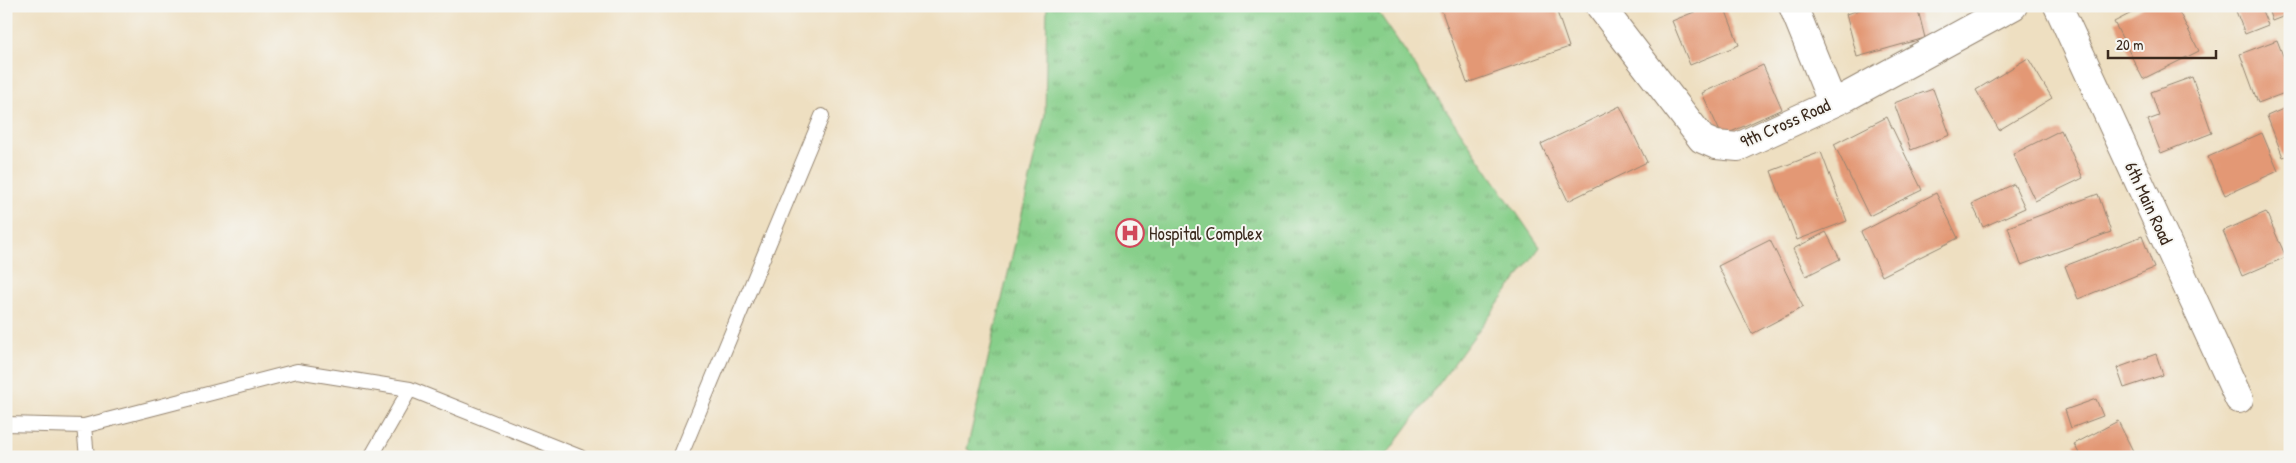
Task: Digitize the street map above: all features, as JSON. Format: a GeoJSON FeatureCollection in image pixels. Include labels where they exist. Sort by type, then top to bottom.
{"type":"FeatureCollection","features":[{"type":"Feature","properties":{"kind":"street","name":"9th Cross Road"},"geometry":{"type":"LineString","coordinates":[[1600,6],[1702,139],[1716,144],[1738,147],[1846,97],[2014,6]]}},
{"type":"Feature","properties":{"kind":"street"},"geometry":{"type":"LineString","coordinates":[[1793,6],[1832,102]]}},
{"type":"Feature","properties":{"kind":"street","name":"6th Main Road"},"geometry":{"type":"LineString","coordinates":[[2058,6],[2239,399]]}},
{"type":"Feature","properties":{"kind":"lane"},"geometry":{"type":"LineString","coordinates":[[680,457],[822,116]]}},
{"type":"Feature","properties":{"kind":"lane"},"geometry":{"type":"LineString","coordinates":[[6,424],[84,426],[297,371],[410,389],[580,457]]}},
{"type":"Feature","properties":{"kind":"lane"},"geometry":{"type":"LineString","coordinates":[[371,457],[410,389]]}},
{"type":"Feature","properties":{"kind":"lane"},"geometry":{"type":"LineString","coordinates":[[84,426],[87,457]]}},
{"type":"Feature","properties":{"kind":"green space"},"geometry":{"type":"Polygon","coordinates":[[[1047,6],[1374,6],[1540,247],[1385,457],[980,457],[967,449],[1045,115],[1047,6]]]}},
{"type":"Feature","properties":{"kind":"building"},"geometry":{"type":"Polygon","coordinates":[[[1440,6],[1555,6],[1569,47],[1467,83],[1440,6]]]}},
{"type":"Feature","properties":{"kind":"building"},"geometry":{"type":"Polygon","coordinates":[[[1709,6],[1724,6],[1739,45],[1690,65],[1672,21],[1709,6]]]}},
{"type":"Feature","properties":{"kind":"building"},"geometry":{"type":"Polygon","coordinates":[[[1872,6],[1917,6],[1925,38],[1857,57],[1846,14],[1872,6]]]}},
{"type":"Feature","properties":{"kind":"building"},"geometry":{"type":"Polygon","coordinates":[[[2145,6],[2176,6],[2199,51],[2143,79],[2114,22],[2145,6]]]}},
{"type":"Feature","properties":{"kind":"building"},"geometry":{"type":"Polygon","coordinates":[[[2234,6],[2260,6],[2268,25],[2245,34],[2234,6]]]}},
{"type":"Feature","properties":{"kind":"building"},"geometry":{"type":"Polygon","coordinates":[[[2267,6],[2290,6],[2290,14],[2272,21],[2267,6]]]}},
{"type":"Feature","properties":{"kind":"building"},"geometry":{"type":"Polygon","coordinates":[[[2277,40],[2290,74],[2290,91],[2258,103],[2240,54],[2277,40]]]}},
{"type":"Feature","properties":{"kind":"building"},"geometry":{"type":"Polygon","coordinates":[[[2028,58],[2052,98],[1999,130],[1976,90],[2028,58]]]}},
{"type":"Feature","properties":{"kind":"building"},"geometry":{"type":"Polygon","coordinates":[[[1763,65],[1782,109],[1722,136],[1702,93],[1763,65]]]}},
{"type":"Feature","properties":{"kind":"building"},"geometry":{"type":"Polygon","coordinates":[[[2192,77],[2212,133],[2161,153],[2148,120],[2159,116],[2151,92],[2192,77]]]}},
{"type":"Feature","properties":{"kind":"building"},"geometry":{"type":"Polygon","coordinates":[[[1933,89],[1950,135],[1911,150],[1894,103],[1933,89]]]}},
{"type":"Feature","properties":{"kind":"building"},"geometry":{"type":"Polygon","coordinates":[[[1620,106],[1647,162],[1568,201],[1541,144],[1620,106]]]}},
{"type":"Feature","properties":{"kind":"building"},"geometry":{"type":"Polygon","coordinates":[[[2290,106],[2290,155],[2283,157],[2267,116],[2290,106]]]}},
{"type":"Feature","properties":{"kind":"building"},"geometry":{"type":"Polygon","coordinates":[[[1887,117],[1922,190],[1869,216],[1834,144],[1887,117]]]}},
{"type":"Feature","properties":{"kind":"building"},"geometry":{"type":"Polygon","coordinates":[[[2061,130],[2083,178],[2035,201],[2013,154],[2061,130]]]}},
{"type":"Feature","properties":{"kind":"building"},"geometry":{"type":"Polygon","coordinates":[[[2262,133],[2278,171],[2225,195],[2208,157],[2262,133]]]}},
{"type":"Feature","properties":{"kind":"building"},"geometry":{"type":"Polygon","coordinates":[[[1821,152],[1847,221],[1797,240],[1771,171],[1821,152]]]}},
{"type":"Feature","properties":{"kind":"building"},"geometry":{"type":"Polygon","coordinates":[[[2014,184],[2025,208],[1983,227],[1972,204],[2014,184]]]}},
{"type":"Feature","properties":{"kind":"building"},"geometry":{"type":"Polygon","coordinates":[[[1936,193],[1958,238],[1882,276],[1861,232],[1936,193]]]}},
{"type":"Feature","properties":{"kind":"building"},"geometry":{"type":"Polygon","coordinates":[[[2098,194],[2111,232],[2021,265],[2008,227],[2098,194]]]}},
{"type":"Feature","properties":{"kind":"building"},"geometry":{"type":"Polygon","coordinates":[[[2266,212],[2286,257],[2242,276],[2223,231],[2266,212]]]}},
{"type":"Feature","properties":{"kind":"building"},"geometry":{"type":"Polygon","coordinates":[[[1826,232],[1840,259],[1806,276],[1793,249],[1826,232]]]}},
{"type":"Feature","properties":{"kind":"building"},"geometry":{"type":"Polygon","coordinates":[[[2142,236],[2154,268],[2078,299],[2065,266],[2142,236]]]}},
{"type":"Feature","properties":{"kind":"building"},"geometry":{"type":"Polygon","coordinates":[[[1770,240],[1803,307],[1752,334],[1718,266],[1770,240]]]}},
{"type":"Feature","properties":{"kind":"building"},"geometry":{"type":"Polygon","coordinates":[[[2156,354],[2163,375],[2124,388],[2117,368],[2156,354]]]}},
{"type":"Feature","properties":{"kind":"building"},"geometry":{"type":"Polygon","coordinates":[[[2096,399],[2103,416],[2071,428],[2065,410],[2096,399]]]}},
{"type":"Feature","properties":{"kind":"building"},"geometry":{"type":"Polygon","coordinates":[[[2118,421],[2136,457],[2081,457],[2074,444],[2118,421]]]}},
{"type":"Feature","properties":{"kind":"place","name":"Hospital Complex"},"geometry":{"type":"Point","coordinates":[1130,233]}}]}
